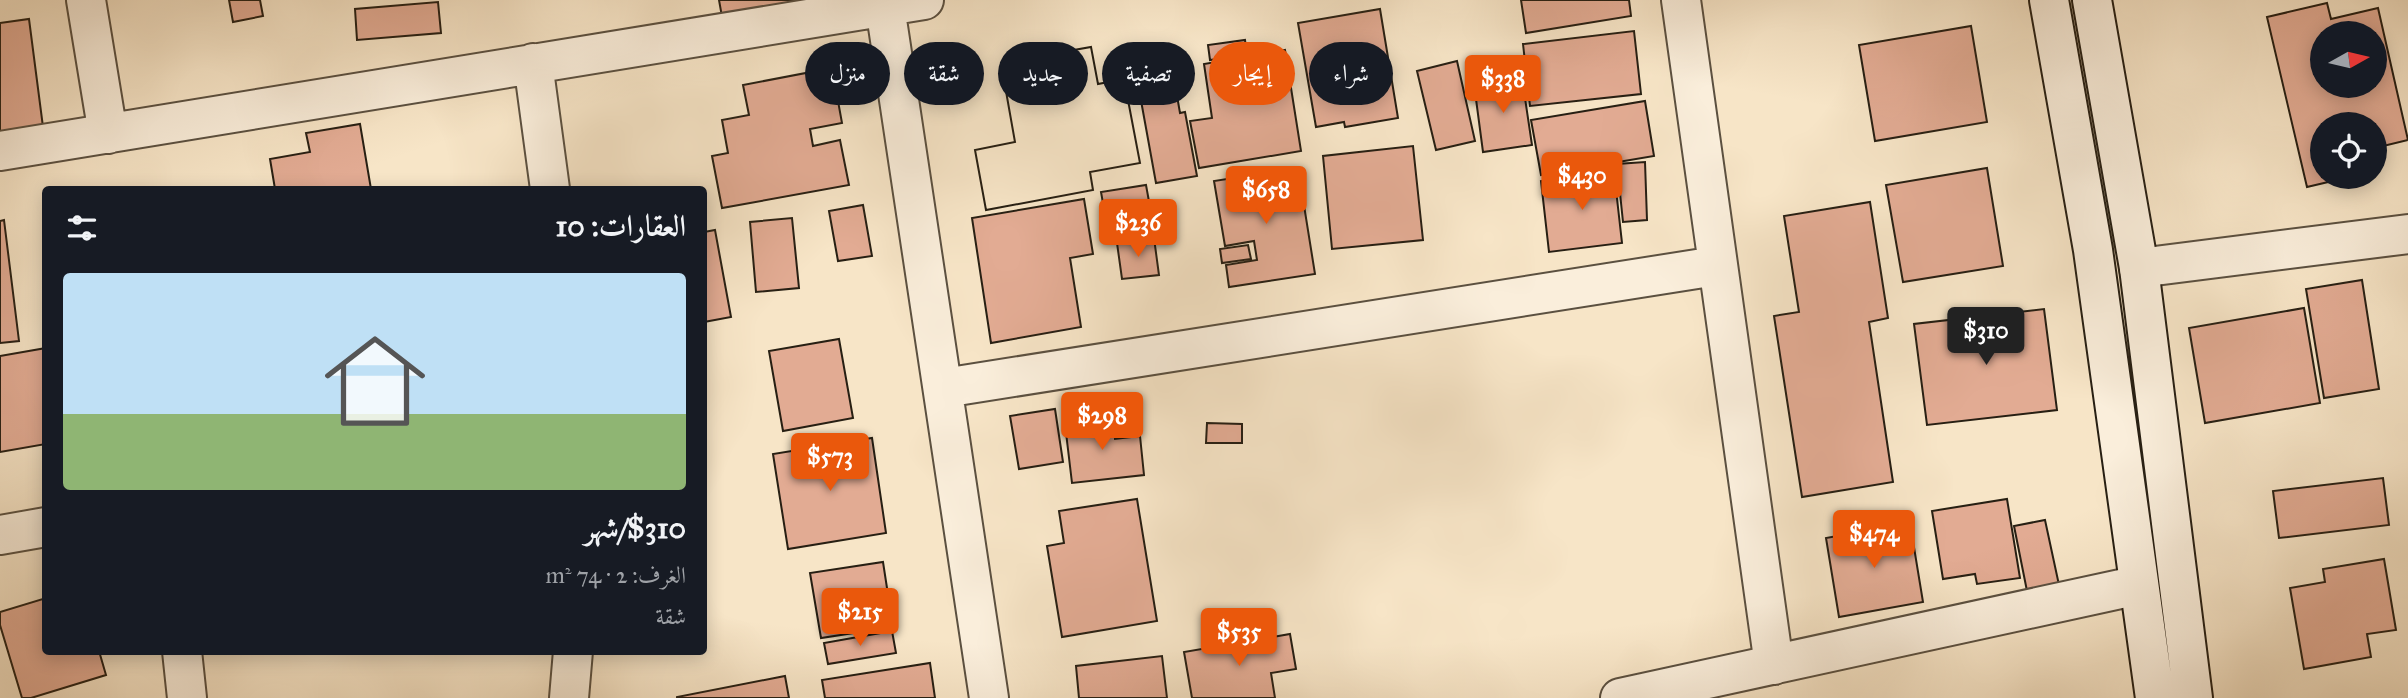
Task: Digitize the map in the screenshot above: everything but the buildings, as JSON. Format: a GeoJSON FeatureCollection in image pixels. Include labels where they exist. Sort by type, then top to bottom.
{"type":"FeatureCollection","features":[{"type":"Feature","properties":{"kind":"street"},"geometry":{"type":"LineString","coordinates":[[86,0],[108,134]]}},
{"type":"Feature","properties":{"kind":"street"},"geometry":{"type":"LineString","coordinates":[[0,151],[884,4],[925,0]]}},
{"type":"Feature","properties":{"kind":"street"},"geometry":{"type":"LineString","coordinates":[[1681,0],[1716,266],[1774,665]]}},
{"type":"Feature","properties":{"kind":"street"},"geometry":{"type":"LineString","coordinates":[[2049,0],[2093,250],[2155,698]]}},
{"type":"Feature","properties":{"kind":"street"},"geometry":{"type":"LineString","coordinates":[[2092,0],[2140,268],[2193,698]]}},
{"type":"Feature","properties":{"kind":"street"},"geometry":{"type":"LineString","coordinates":[[884,4],[989,698]]}},
{"type":"Feature","properties":{"kind":"street"},"geometry":{"type":"LineString","coordinates":[[533,63],[550,186]]}},
{"type":"Feature","properties":{"kind":"street"},"geometry":{"type":"LineString","coordinates":[[2140,268],[2408,234]]}},
{"type":"Feature","properties":{"kind":"street"},"geometry":{"type":"LineString","coordinates":[[944,388],[1716,266]]}},
{"type":"Feature","properties":{"kind":"street"},"geometry":{"type":"LineString","coordinates":[[0,535],[42,528]]}},
{"type":"Feature","properties":{"kind":"street"},"geometry":{"type":"LineString","coordinates":[[1620,698],[2138,585]]}},
{"type":"Feature","properties":{"kind":"street"},"geometry":{"type":"LineString","coordinates":[[182,655],[187,698]]}},
{"type":"Feature","properties":{"kind":"street"},"geometry":{"type":"LineString","coordinates":[[569,698],[573,655]]}}]}
